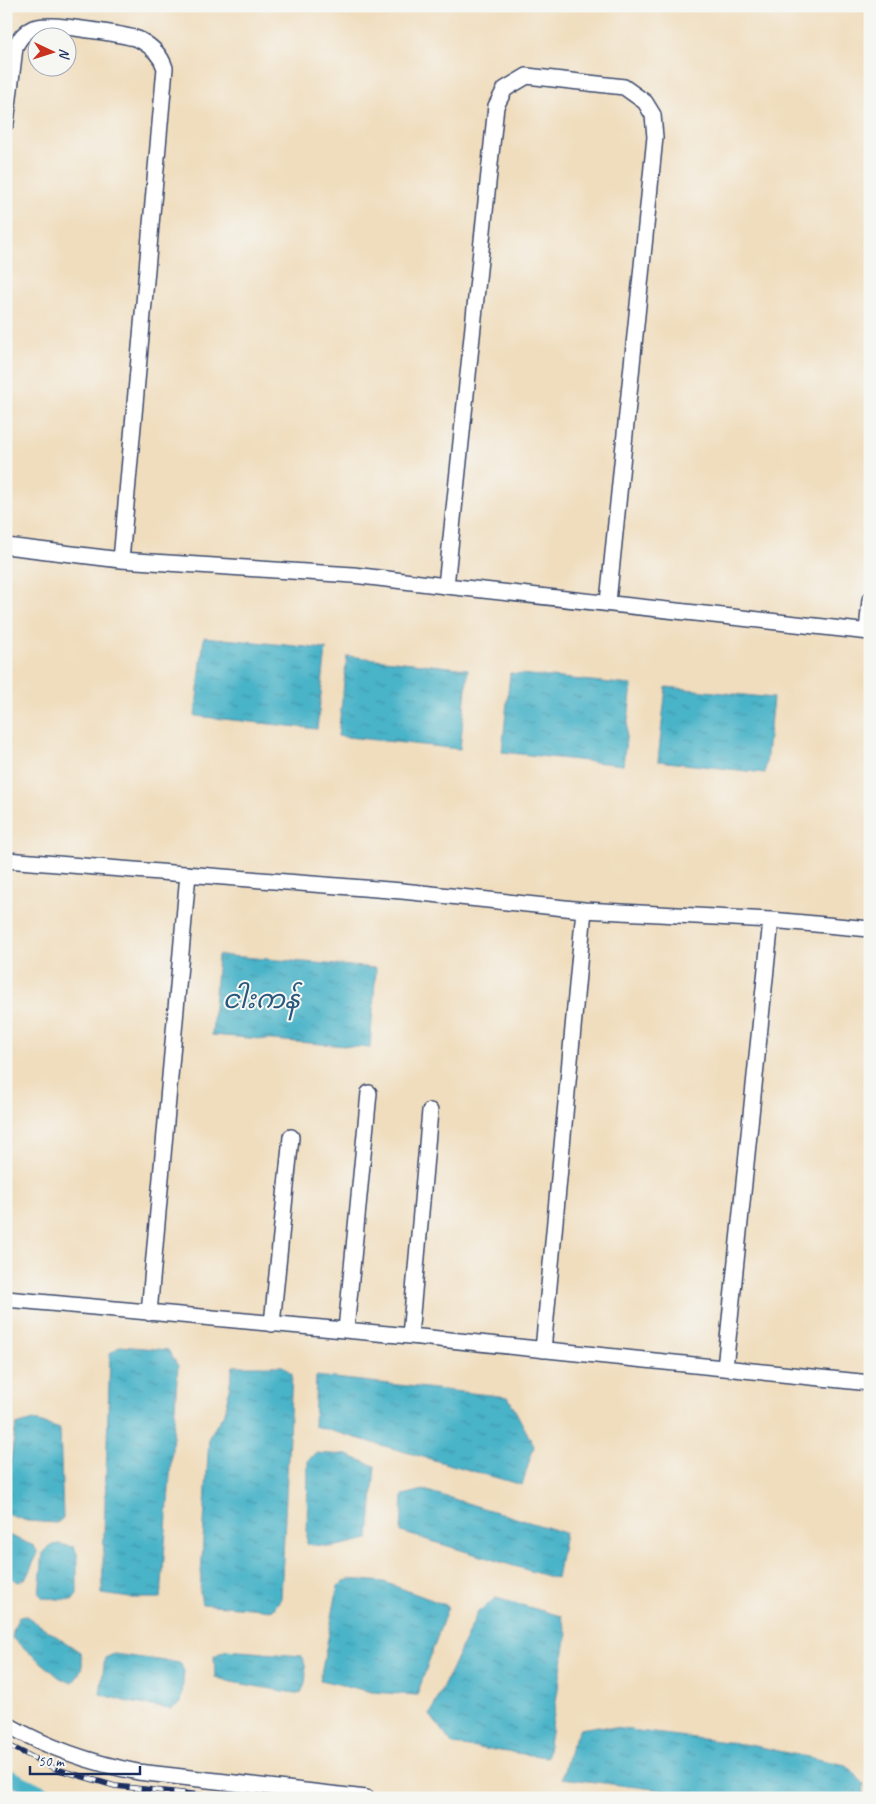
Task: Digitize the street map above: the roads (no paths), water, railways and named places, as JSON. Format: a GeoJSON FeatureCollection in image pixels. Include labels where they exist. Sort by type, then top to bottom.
{"type":"FeatureCollection","features":[{"type":"Feature","properties":{"kind":"street"},"geometry":{"type":"LineString","coordinates":[[6,123],[15,47],[19,39],[33,28],[49,26],[134,37],[151,48],[160,56],[164,63],[121,560]]}},
{"type":"Feature","properties":{"kind":"street"},"geometry":{"type":"LineString","coordinates":[[446,586],[496,106],[505,89],[527,76],[624,87],[645,102],[654,115],[655,137],[608,602]]}},
{"type":"Feature","properties":{"kind":"street"},"geometry":{"type":"LineString","coordinates":[[6,546],[121,560],[353,574],[446,586],[868,631],[870,600]]}},
{"type":"Feature","properties":{"kind":"street"},"geometry":{"type":"LineString","coordinates":[[6,860],[402,891],[584,910],[770,920],[870,930]]}},
{"type":"Feature","properties":{"kind":"street"},"geometry":{"type":"LineString","coordinates":[[149,1312],[188,874]]}},
{"type":"Feature","properties":{"kind":"street"},"geometry":{"type":"LineString","coordinates":[[543,1350],[584,910]]}},
{"type":"Feature","properties":{"kind":"street"},"geometry":{"type":"LineString","coordinates":[[725,1368],[770,920]]}},
{"type":"Feature","properties":{"kind":"street"},"geometry":{"type":"LineString","coordinates":[[346,1330],[369,1093]]}},
{"type":"Feature","properties":{"kind":"street"},"geometry":{"type":"LineString","coordinates":[[410,1336],[430,1111]]}},
{"type":"Feature","properties":{"kind":"street"},"geometry":{"type":"LineString","coordinates":[[272,1324],[291,1137]]}},
{"type":"Feature","properties":{"kind":"street"},"geometry":{"type":"LineString","coordinates":[[6,1299],[410,1336],[870,1383]]}},
{"type":"Feature","properties":{"kind":"street"},"geometry":{"type":"LineString","coordinates":[[6,1724],[52,1747],[111,1766],[138,1772],[366,1798]]}},
{"type":"Feature","properties":{"kind":"water"},"geometry":{"type":"Polygon","coordinates":[[[204,637],[326,649],[317,729],[195,716],[204,637]]]}},
{"type":"Feature","properties":{"kind":"water"},"geometry":{"type":"Polygon","coordinates":[[[347,656],[468,669],[460,749],[338,736],[347,656]]]}},
{"type":"Feature","properties":{"kind":"water"},"geometry":{"type":"Polygon","coordinates":[[[510,673],[632,685],[623,765],[502,752],[510,673]]]}},
{"type":"Feature","properties":{"kind":"water"},"geometry":{"type":"Polygon","coordinates":[[[666,687],[773,698],[765,773],[658,761],[666,687]]]}},
{"type":"Feature","properties":{"kind":"water","name":"ငါးကန်"},"geometry":{"type":"Polygon","coordinates":[[[218,955],[376,968],[370,1048],[212,1035],[218,955]]]}},
{"type":"Feature","properties":{"kind":"water"},"geometry":{"type":"Polygon","coordinates":[[[120,1346],[168,1350],[178,1366],[161,1598],[130,1598],[102,1594],[110,1354],[120,1346]]]}},
{"type":"Feature","properties":{"kind":"water"},"geometry":{"type":"Polygon","coordinates":[[[233,1366],[283,1366],[292,1374],[281,1598],[273,1610],[202,1604],[200,1593],[209,1437],[225,1412],[233,1366]]]}},
{"type":"Feature","properties":{"kind":"water"},"geometry":{"type":"Polygon","coordinates":[[[316,1376],[508,1397],[534,1446],[522,1485],[314,1426],[316,1376]]]}},
{"type":"Feature","properties":{"kind":"water"},"geometry":{"type":"Polygon","coordinates":[[[33,1420],[60,1429],[63,1518],[57,1523],[27,1521],[6,1514],[6,1492],[16,1425],[33,1420]]]}},
{"type":"Feature","properties":{"kind":"water"},"geometry":{"type":"Polygon","coordinates":[[[315,1453],[347,1455],[375,1466],[369,1539],[332,1547],[307,1544],[308,1461],[315,1453]]]}},
{"type":"Feature","properties":{"kind":"water"},"geometry":{"type":"Polygon","coordinates":[[[424,1490],[565,1533],[557,1579],[401,1532],[403,1495],[424,1490]]]}},
{"type":"Feature","properties":{"kind":"water"},"geometry":{"type":"Polygon","coordinates":[[[6,1534],[34,1546],[38,1553],[26,1578],[19,1582],[6,1576],[6,1534]]]}},
{"type":"Feature","properties":{"kind":"water"},"geometry":{"type":"Polygon","coordinates":[[[59,1544],[74,1547],[77,1554],[77,1594],[72,1600],[43,1598],[39,1594],[43,1552],[49,1546],[59,1544]]]}},
{"type":"Feature","properties":{"kind":"water"},"geometry":{"type":"Polygon","coordinates":[[[349,1579],[384,1582],[448,1606],[417,1695],[372,1692],[320,1680],[338,1586],[349,1579]]]}},
{"type":"Feature","properties":{"kind":"water"},"geometry":{"type":"Polygon","coordinates":[[[496,1598],[561,1616],[567,1633],[547,1757],[453,1745],[430,1715],[478,1612],[496,1598]]]}},
{"type":"Feature","properties":{"kind":"water"},"geometry":{"type":"Polygon","coordinates":[[[26,1616],[80,1652],[81,1669],[72,1683],[60,1678],[12,1638],[14,1627],[19,1617],[26,1616]]]}},
{"type":"Feature","properties":{"kind":"water"},"geometry":{"type":"Polygon","coordinates":[[[226,1650],[302,1656],[306,1675],[303,1690],[300,1694],[231,1682],[215,1677],[214,1656],[226,1650]]]}},
{"type":"Feature","properties":{"kind":"water"},"geometry":{"type":"Polygon","coordinates":[[[114,1654],[180,1663],[184,1671],[181,1703],[170,1709],[128,1702],[100,1694],[105,1658],[114,1654]]]}},
{"type":"Feature","properties":{"kind":"water"},"geometry":{"type":"Polygon","coordinates":[[[598,1726],[750,1745],[846,1765],[864,1784],[863,1798],[728,1798],[562,1778],[571,1746],[580,1729],[598,1726]]]}},
{"type":"Feature","properties":{"kind":"waterway"},"geometry":{"type":"LineString","coordinates":[[6,1775],[53,1798]]}},
{"type":"Feature","properties":{"kind":"railway"},"geometry":{"type":"LineString","coordinates":[[6,1744],[56,1769],[115,1786],[231,1798]]}}]}
